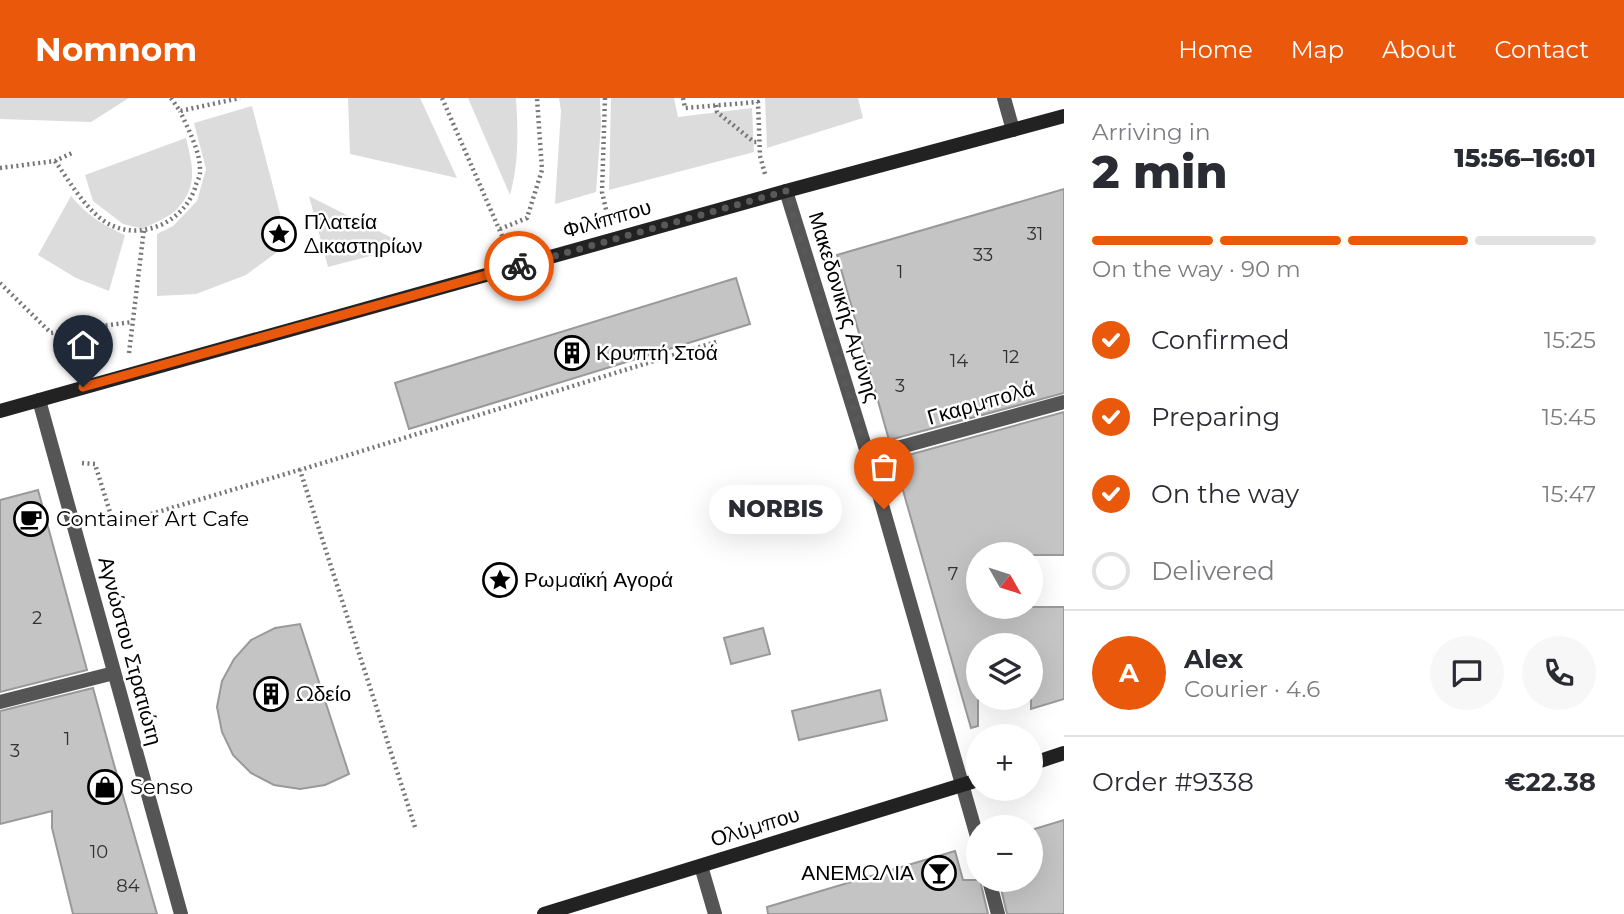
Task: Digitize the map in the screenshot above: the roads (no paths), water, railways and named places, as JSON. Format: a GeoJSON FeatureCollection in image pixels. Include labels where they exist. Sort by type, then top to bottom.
{"type":"FeatureCollection","features":[{"type":"Feature","properties":{"kind":"street"},"geometry":{"type":"LineString","coordinates":[[1004,98],[1013,130]]}},
{"type":"Feature","properties":{"kind":"street","name":"Φιλίππου"},"geometry":{"type":"LineString","coordinates":[[0,411],[1064,116]]}},
{"type":"Feature","properties":{"kind":"street","name":"Μακεδονικής Αμύνης"},"geometry":{"type":"LineString","coordinates":[[779,193],[869,456],[971,815]]}},
{"type":"Feature","properties":{"kind":"street","name":"Αγνώστου Στρατιώτη"},"geometry":{"type":"LineString","coordinates":[[39,400],[181,914]]}},
{"type":"Feature","properties":{"kind":"street","name":"Γκαρμπολά"},"geometry":{"type":"LineString","coordinates":[[869,456],[1064,402]]}},
{"type":"Feature","properties":{"kind":"street"},"geometry":{"type":"LineString","coordinates":[[0,702],[114,673]]}},
{"type":"Feature","properties":{"kind":"street"},"geometry":{"type":"LineString","coordinates":[[1043,760],[1064,753]]}},
{"type":"Feature","properties":{"kind":"street","name":"Ολύμπου"},"geometry":{"type":"LineString","coordinates":[[544,914],[966,783]]}},
{"type":"Feature","properties":{"kind":"street"},"geometry":{"type":"LineString","coordinates":[[701,866],[715,914]]}},
{"type":"Feature","properties":{"kind":"street"},"geometry":{"type":"LineString","coordinates":[[992,892],[998,914]]}},
{"type":"Feature","properties":{"kind":"place","name":"Πλατεία Δικαστηρίων"},"geometry":{"type":"Point","coordinates":[279,234]}},
{"type":"Feature","properties":{"kind":"place","name":"Κρυπτή Στοά"},"geometry":{"type":"Point","coordinates":[572,353]}},
{"type":"Feature","properties":{"kind":"place","name":"NORBIS"},"geometry":{"type":"Point","coordinates":[884,509]}},
{"type":"Feature","properties":{"kind":"place","name":"Container Art Cafe"},"geometry":{"type":"Point","coordinates":[31,519]}},
{"type":"Feature","properties":{"kind":"place","name":"Ρωμαϊκή Αγορά"},"geometry":{"type":"Point","coordinates":[500,580]}},
{"type":"Feature","properties":{"kind":"place","name":"Ωδείο"},"geometry":{"type":"Point","coordinates":[271,694]}},
{"type":"Feature","properties":{"kind":"place","name":"Senso"},"geometry":{"type":"Point","coordinates":[105,787]}},
{"type":"Feature","properties":{"kind":"place","name":"ΑΝΕΜΩΛΙΑ"},"geometry":{"type":"Point","coordinates":[939,873]}}]}
